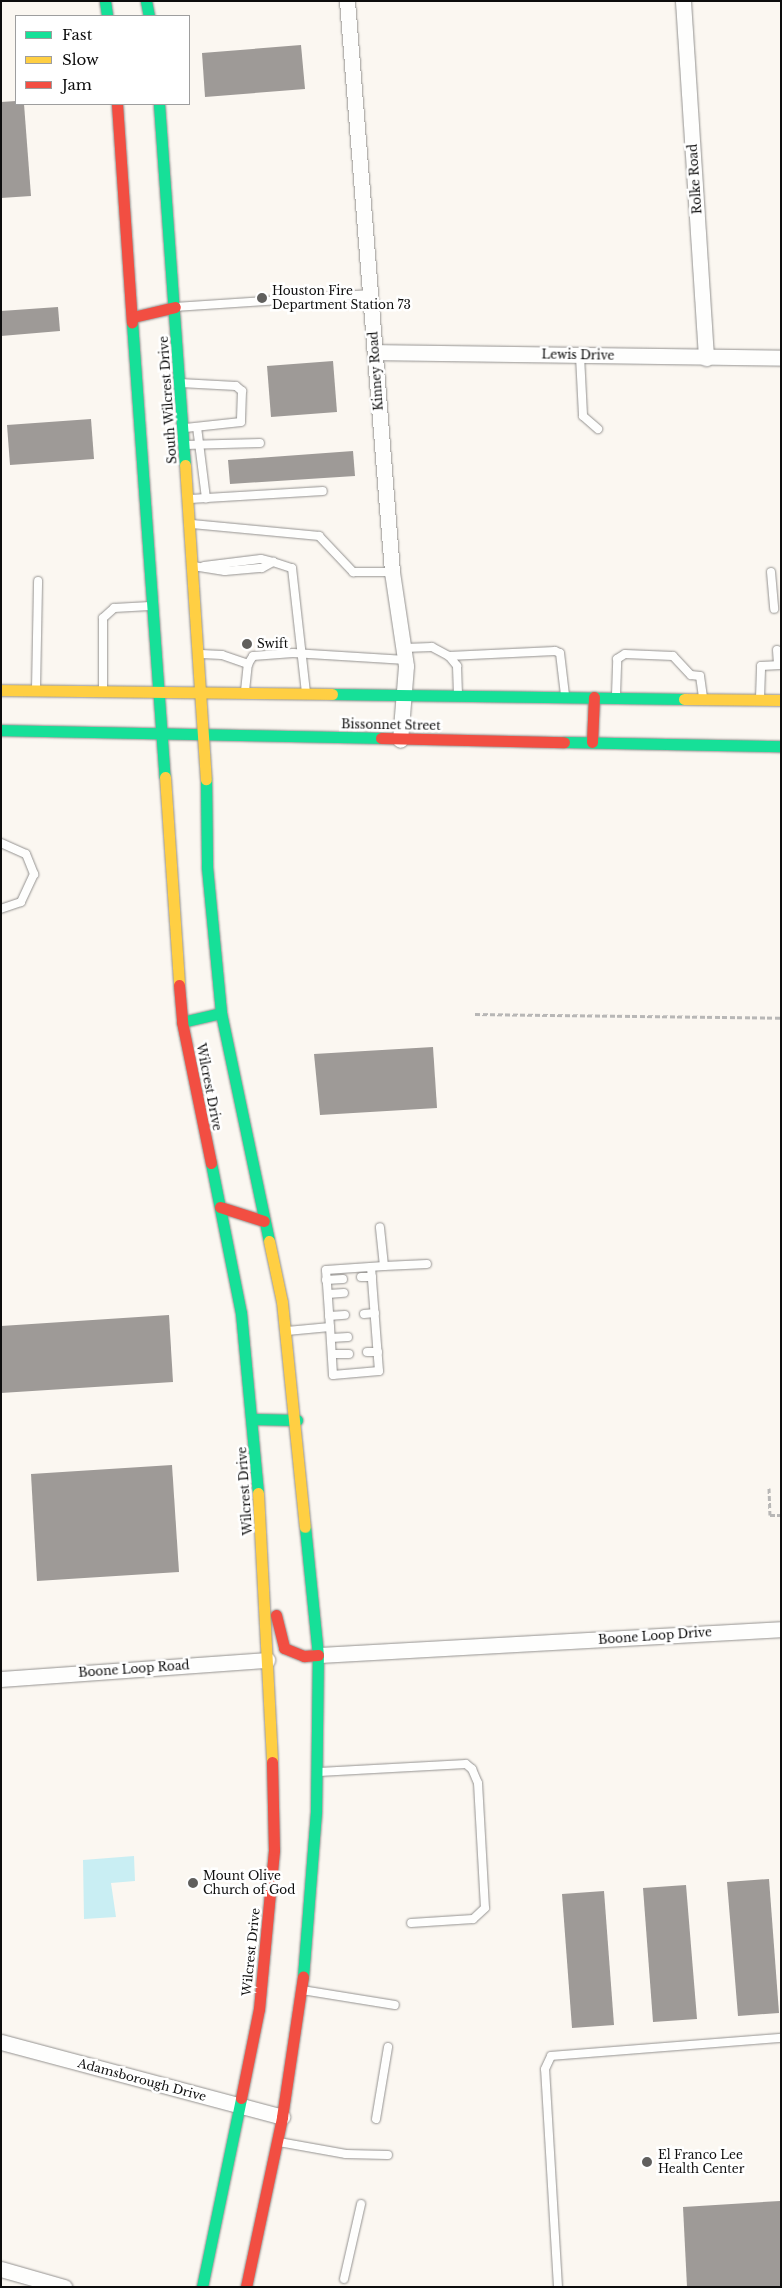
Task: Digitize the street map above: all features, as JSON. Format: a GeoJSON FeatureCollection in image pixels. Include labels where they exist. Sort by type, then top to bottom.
{"type":"FeatureCollection","features":[{"type":"Feature","properties":{"kind":"main road"},"geometry":{"type":"LineString","coordinates":[[105,1],[107,15]]}},
{"type":"Feature","properties":{"kind":"main road"},"geometry":{"type":"LineString","coordinates":[[146,1],[149,15]]}},
{"type":"Feature","properties":{"kind":"main road"},"geometry":{"type":"LineString","coordinates":[[117,105],[162,693]]}},
{"type":"Feature","properties":{"kind":"main road","name":"South Wilcrest Drive"},"geometry":{"type":"LineString","coordinates":[[159,105],[176,307],[190,524],[198,566],[198,654],[201,695]]}},
{"type":"Feature","properties":{"kind":"main road"},"geometry":{"type":"LineString","coordinates":[[133,317],[176,307]]}},
{"type":"Feature","properties":{"kind":"main road"},"geometry":{"type":"LineString","coordinates":[[1,690],[201,695],[406,695],[781,700]]}},
{"type":"Feature","properties":{"kind":"main road","name":"Wilcrest Drive"},"geometry":{"type":"LineString","coordinates":[[162,693],[165,734],[168,867],[182,1022],[241,1313],[253,1419],[262,1542],[274,1850],[259,2009],[242,2107],[202,2287]]}},
{"type":"Feature","properties":{"kind":"main road"},"geometry":{"type":"LineString","coordinates":[[201,695],[205,735],[207,867],[221,1013],[285,1331],[297,1420],[318,1655],[314,1876],[302,1990],[282,2117],[246,2287]]}},
{"type":"Feature","properties":{"kind":"main road"},"geometry":{"type":"LineString","coordinates":[[592,742],[594,697]]}},
{"type":"Feature","properties":{"kind":"main road","name":"Bissonnet Street"},"geometry":{"type":"LineString","coordinates":[[1,730],[400,740],[781,746]]}},
{"type":"Feature","properties":{"kind":"main road"},"geometry":{"type":"LineString","coordinates":[[182,1022],[221,1013]]}},
{"type":"Feature","properties":{"kind":"main road"},"geometry":{"type":"LineString","coordinates":[[220,1207],[264,1221]]}},
{"type":"Feature","properties":{"kind":"main road"},"geometry":{"type":"LineString","coordinates":[[253,1419],[297,1420]]}},
{"type":"Feature","properties":{"kind":"main road"},"geometry":{"type":"LineString","coordinates":[[262,1542],[271,1568],[278,1637],[292,1654],[318,1655]]}},
{"type":"Feature","properties":{"kind":"street","name":"Kinney Road"},"geometry":{"type":"LineString","coordinates":[[347,1],[392,572],[405,654],[406,695],[400,740]]}},
{"type":"Feature","properties":{"kind":"street","name":"Rolke Road"},"geometry":{"type":"LineString","coordinates":[[683,1],[706,358]]}},
{"type":"Feature","properties":{"kind":"street","name":"Lewis Drive"},"geometry":{"type":"LineString","coordinates":[[375,352],[781,358]]}},
{"type":"Feature","properties":{"kind":"street","name":"Boone Loop Drive"},"geometry":{"type":"LineString","coordinates":[[318,1655],[781,1628]]}},
{"type":"Feature","properties":{"kind":"street","name":"Boone Loop Road"},"geometry":{"type":"LineString","coordinates":[[1,1679],[267,1660]]}},
{"type":"Feature","properties":{"kind":"street","name":"Adamsborough Drive"},"geometry":{"type":"LineString","coordinates":[[1,2042],[282,2117]]}},
{"type":"Feature","properties":{"kind":"street"},"geometry":{"type":"LineString","coordinates":[[1,2269],[64,2287]]}},
{"type":"Feature","properties":{"kind":"lane"},"geometry":{"type":"LineString","coordinates":[[176,307],[370,294]]}},
{"type":"Feature","properties":{"kind":"lane"},"geometry":{"type":"LineString","coordinates":[[580,356],[583,416],[598,429]]}},
{"type":"Feature","properties":{"kind":"lane"},"geometry":{"type":"LineString","coordinates":[[180,383],[236,386],[242,391],[241,422],[184,428]]}},
{"type":"Feature","properties":{"kind":"lane"},"geometry":{"type":"LineString","coordinates":[[197,427],[206,498]]}},
{"type":"Feature","properties":{"kind":"lane"},"geometry":{"type":"LineString","coordinates":[[185,445],[260,443]]}},
{"type":"Feature","properties":{"kind":"lane"},"geometry":{"type":"LineString","coordinates":[[188,499],[323,491]]}},
{"type":"Feature","properties":{"kind":"lane"},"geometry":{"type":"LineString","coordinates":[[190,524],[319,536],[353,572],[392,572]]}},
{"type":"Feature","properties":{"kind":"lane"},"geometry":{"type":"LineString","coordinates":[[198,566],[225,571],[262,568],[273,562],[292,568],[306,695]]}},
{"type":"Feature","properties":{"kind":"lane"},"geometry":{"type":"LineString","coordinates":[[771,572],[774,608]]}},
{"type":"Feature","properties":{"kind":"lane"},"geometry":{"type":"LineString","coordinates":[[36,691],[38,580]]}},
{"type":"Feature","properties":{"kind":"lane"},"geometry":{"type":"LineString","coordinates":[[103,692],[102,618],[114,608],[155,606]]}},
{"type":"Feature","properties":{"kind":"lane"},"geometry":{"type":"LineString","coordinates":[[245,694],[248,664],[253,656],[293,653],[303,657],[405,654],[432,648],[449,656],[458,666],[458,696]]}},
{"type":"Feature","properties":{"kind":"lane"},"geometry":{"type":"LineString","coordinates":[[760,699],[761,666],[780,665],[778,650]]}},
{"type":"Feature","properties":{"kind":"lane"},"geometry":{"type":"LineString","coordinates":[[449,656],[555,651],[560,653],[565,697]]}},
{"type":"Feature","properties":{"kind":"lane"},"geometry":{"type":"LineString","coordinates":[[198,654],[222,655],[248,664]]}},
{"type":"Feature","properties":{"kind":"lane"},"geometry":{"type":"LineString","coordinates":[[616,698],[617,659],[625,654],[673,656],[690,675],[700,676],[704,699]]}},
{"type":"Feature","properties":{"kind":"lane"},"geometry":{"type":"LineString","coordinates":[[1,843],[26,854],[34,874],[25,898],[1,909]]}},
{"type":"Feature","properties":{"kind":"lane"},"geometry":{"type":"LineString","coordinates":[[380,1227],[384,1266]]}},
{"type":"Feature","properties":{"kind":"lane"},"geometry":{"type":"LineString","coordinates":[[371,1267],[379,1371],[333,1375],[326,1270],[384,1266],[427,1264]]}},
{"type":"Feature","properties":{"kind":"lane"},"geometry":{"type":"LineString","coordinates":[[361,1277],[372,1277]]}},
{"type":"Feature","properties":{"kind":"lane"},"geometry":{"type":"LineString","coordinates":[[326,1280],[343,1279]]}},
{"type":"Feature","properties":{"kind":"lane"},"geometry":{"type":"LineString","coordinates":[[363,1292],[373,1292]]}},
{"type":"Feature","properties":{"kind":"lane"},"geometry":{"type":"LineString","coordinates":[[328,1294],[344,1293]]}},
{"type":"Feature","properties":{"kind":"lane"},"geometry":{"type":"LineString","coordinates":[[364,1314],[375,1313]]}},
{"type":"Feature","properties":{"kind":"lane"},"geometry":{"type":"LineString","coordinates":[[329,1316],[345,1315]]}},
{"type":"Feature","properties":{"kind":"lane"},"geometry":{"type":"LineString","coordinates":[[285,1331],[330,1327]]}},
{"type":"Feature","properties":{"kind":"lane"},"geometry":{"type":"LineString","coordinates":[[366,1336],[376,1336]]}},
{"type":"Feature","properties":{"kind":"lane"},"geometry":{"type":"LineString","coordinates":[[331,1338],[348,1337]]}},
{"type":"Feature","properties":{"kind":"lane"},"geometry":{"type":"LineString","coordinates":[[367,1352],[378,1352]]}},
{"type":"Feature","properties":{"kind":"lane"},"geometry":{"type":"LineString","coordinates":[[332,1354],[349,1354]]}},
{"type":"Feature","properties":{"kind":"lane"},"geometry":{"type":"LineString","coordinates":[[317,1772],[466,1764],[472,1769],[478,1783],[485,1908],[473,1919],[411,1923]]}},
{"type":"Feature","properties":{"kind":"lane"},"geometry":{"type":"LineString","coordinates":[[302,1990],[395,2005]]}},
{"type":"Feature","properties":{"kind":"lane"},"geometry":{"type":"LineString","coordinates":[[558,2287],[545,2069],[551,2056],[781,2038]]}},
{"type":"Feature","properties":{"kind":"lane"},"geometry":{"type":"LineString","coordinates":[[376,2119],[388,2047]]}},
{"type":"Feature","properties":{"kind":"lane"},"geometry":{"type":"LineString","coordinates":[[277,2141],[346,2154],[388,2155]]}},
{"type":"Feature","properties":{"kind":"lane"},"geometry":{"type":"LineString","coordinates":[[344,2278],[361,2204]]}},
{"type":"Feature","properties":{"kind":"path"},"geometry":{"type":"LineString","coordinates":[[475,1014],[781,1018]]}},
{"type":"Feature","properties":{"kind":"path"},"geometry":{"type":"LineString","coordinates":[[769,1488],[770,1515],[781,1515]]}},
{"type":"Feature","properties":{"kind":"water"},"geometry":{"type":"Polygon","coordinates":[[[134,1856],[135,1881],[111,1883],[116,1917],[84,1919],[83,1860],[134,1856]]]}},
{"type":"Feature","properties":{"kind":"building"},"geometry":{"type":"Polygon","coordinates":[[[301,45],[305,89],[205,97],[202,53],[301,45]]]}},
{"type":"Feature","properties":{"kind":"building"},"geometry":{"type":"Polygon","coordinates":[[[15,101],[15,105],[24,105],[31,196],[1,198],[1,102],[15,101]]]}},
{"type":"Feature","properties":{"kind":"building"},"geometry":{"type":"Polygon","coordinates":[[[58,307],[60,331],[1,336],[1,311],[58,307]]]}},
{"type":"Feature","properties":{"kind":"building"},"geometry":{"type":"Polygon","coordinates":[[[333,361],[337,412],[271,417],[267,366],[333,361]]]}},
{"type":"Feature","properties":{"kind":"building"},"geometry":{"type":"Polygon","coordinates":[[[91,419],[94,459],[10,465],[7,425],[91,419]]]}},
{"type":"Feature","properties":{"kind":"building"},"geometry":{"type":"Polygon","coordinates":[[[353,451],[355,476],[230,484],[228,460],[353,451]]]}},
{"type":"Feature","properties":{"kind":"building"},"geometry":{"type":"Polygon","coordinates":[[[433,1047],[437,1108],[320,1115],[314,1054],[433,1047]]]}},
{"type":"Feature","properties":{"kind":"building"},"geometry":{"type":"Polygon","coordinates":[[[169,1315],[173,1382],[1,1393],[1,1326],[169,1315]]]}},
{"type":"Feature","properties":{"kind":"building"},"geometry":{"type":"Polygon","coordinates":[[[172,1465],[179,1572],[37,1581],[31,1474],[172,1465]]]}},
{"type":"Feature","properties":{"kind":"building"},"geometry":{"type":"Polygon","coordinates":[[[769,1879],[779,2013],[738,2016],[727,1882],[769,1879]]]}},
{"type":"Feature","properties":{"kind":"building"},"geometry":{"type":"Polygon","coordinates":[[[686,1885],[697,2019],[653,2022],[643,1888],[686,1885]]]}},
{"type":"Feature","properties":{"kind":"building"},"geometry":{"type":"Polygon","coordinates":[[[604,1891],[614,2025],[572,2028],[562,1894],[604,1891]]]}},
{"type":"Feature","properties":{"kind":"building"},"geometry":{"type":"Polygon","coordinates":[[[780,2201],[781,2287],[687,2287],[683,2207],[780,2201]]]}},
{"type":"Feature","properties":{"kind":"traffic: fast"},"geometry":{"type":"LineString","coordinates":[[105,1],[107,15]]}},
{"type":"Feature","properties":{"kind":"traffic: fast"},"geometry":{"type":"LineString","coordinates":[[146,1],[149,15]]}},
{"type":"Feature","properties":{"kind":"traffic: fast"},"geometry":{"type":"LineString","coordinates":[[159,105],[185,465]]}},
{"type":"Feature","properties":{"kind":"traffic: fast"},"geometry":{"type":"LineString","coordinates":[[132,322],[165,777]]}},
{"type":"Feature","properties":{"kind":"traffic: fast"},"geometry":{"type":"LineString","coordinates":[[332,694],[684,699]]}},
{"type":"Feature","properties":{"kind":"traffic: fast"},"geometry":{"type":"LineString","coordinates":[[1,730],[381,738]]}},
{"type":"Feature","properties":{"kind":"traffic: fast"},"geometry":{"type":"LineString","coordinates":[[564,742],[781,746]]}},
{"type":"Feature","properties":{"kind":"traffic: fast"},"geometry":{"type":"LineString","coordinates":[[206,779],[207,867],[221,1013],[269,1241]]}},
{"type":"Feature","properties":{"kind":"traffic: fast"},"geometry":{"type":"LineString","coordinates":[[182,1022],[221,1013]]}},
{"type":"Feature","properties":{"kind":"traffic: fast"},"geometry":{"type":"LineString","coordinates":[[211,1163],[241,1313],[258,1493]]}},
{"type":"Feature","properties":{"kind":"traffic: fast"},"geometry":{"type":"LineString","coordinates":[[253,1419],[297,1420]]}},
{"type":"Feature","properties":{"kind":"traffic: fast"},"geometry":{"type":"LineString","coordinates":[[303,1977],[316,1811],[318,1655],[305,1527]]}},
{"type":"Feature","properties":{"kind":"traffic: fast"},"geometry":{"type":"LineString","coordinates":[[202,2287],[241,2098]]}},
{"type":"Feature","properties":{"kind":"traffic: slow"},"geometry":{"type":"LineString","coordinates":[[185,465],[206,779]]}},
{"type":"Feature","properties":{"kind":"traffic: slow"},"geometry":{"type":"LineString","coordinates":[[1,690],[332,694]]}},
{"type":"Feature","properties":{"kind":"traffic: slow"},"geometry":{"type":"LineString","coordinates":[[684,699],[781,700]]}},
{"type":"Feature","properties":{"kind":"traffic: slow"},"geometry":{"type":"LineString","coordinates":[[165,777],[179,985]]}},
{"type":"Feature","properties":{"kind":"traffic: slow"},"geometry":{"type":"LineString","coordinates":[[269,1241],[282,1302],[305,1527]]}},
{"type":"Feature","properties":{"kind":"traffic: slow"},"geometry":{"type":"LineString","coordinates":[[258,1493],[272,1762]]}},
{"type":"Feature","properties":{"kind":"traffic: jam"},"geometry":{"type":"LineString","coordinates":[[117,105],[132,322]]}},
{"type":"Feature","properties":{"kind":"traffic: jam"},"geometry":{"type":"LineString","coordinates":[[133,317],[175,307]]}},
{"type":"Feature","properties":{"kind":"traffic: jam"},"geometry":{"type":"LineString","coordinates":[[592,742],[594,697]]}},
{"type":"Feature","properties":{"kind":"traffic: jam"},"geometry":{"type":"LineString","coordinates":[[381,738],[564,742]]}},
{"type":"Feature","properties":{"kind":"traffic: jam"},"geometry":{"type":"LineString","coordinates":[[179,985],[182,1022],[211,1163]]}},
{"type":"Feature","properties":{"kind":"traffic: jam"},"geometry":{"type":"LineString","coordinates":[[220,1207],[264,1221]]}},
{"type":"Feature","properties":{"kind":"traffic: jam"},"geometry":{"type":"LineString","coordinates":[[276,1615],[284,1648],[304,1656],[318,1655]]}},
{"type":"Feature","properties":{"kind":"traffic: jam"},"geometry":{"type":"LineString","coordinates":[[241,2098],[259,2009],[274,1850],[272,1762]]}},
{"type":"Feature","properties":{"kind":"traffic: jam"},"geometry":{"type":"LineString","coordinates":[[246,2287],[282,2117],[303,1977]]}},
{"type":"Feature","properties":{"kind":"place","name":"Houston Fire Department Station 73"},"geometry":{"type":"Point","coordinates":[262,298]}},
{"type":"Feature","properties":{"kind":"place","name":"Swift"},"geometry":{"type":"Point","coordinates":[247,644]}},
{"type":"Feature","properties":{"kind":"place","name":"Mount Olive Church of God"},"geometry":{"type":"Point","coordinates":[193,1883]}},
{"type":"Feature","properties":{"kind":"place","name":"El Franco Lee Health Center"},"geometry":{"type":"Point","coordinates":[647,2162]}}]}
